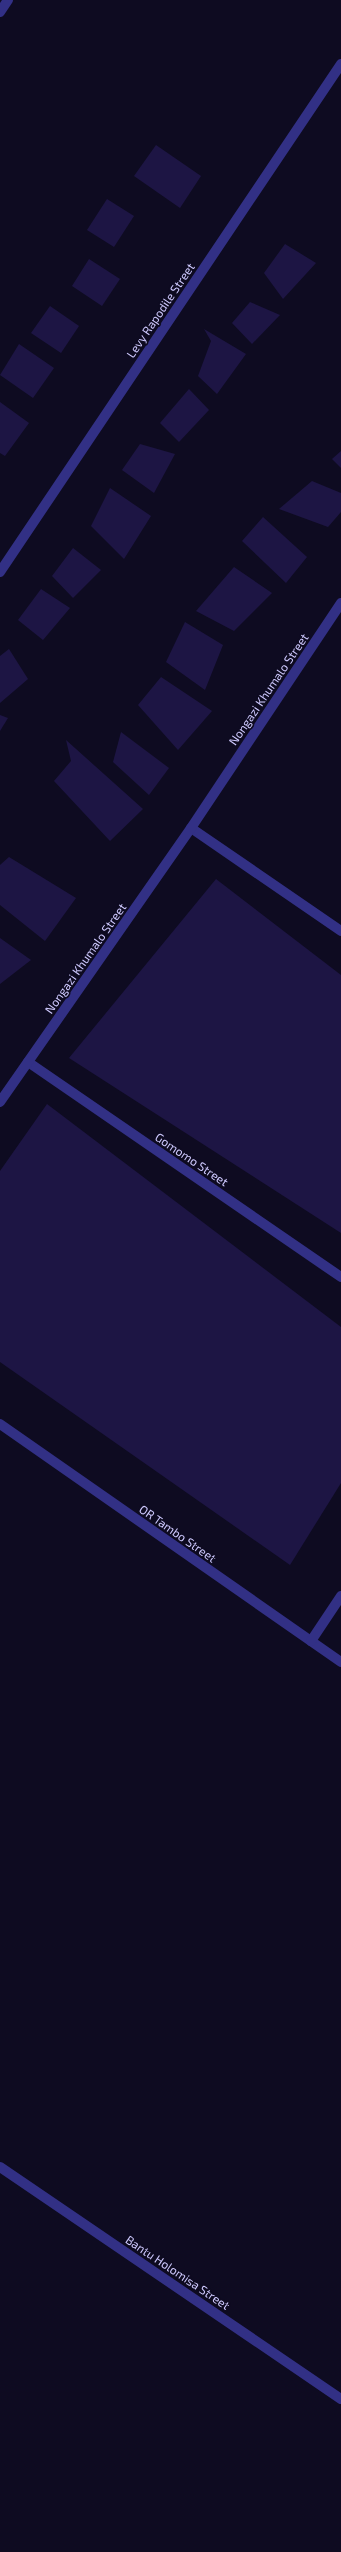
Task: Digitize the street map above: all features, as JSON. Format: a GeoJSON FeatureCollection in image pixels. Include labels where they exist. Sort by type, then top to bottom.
{"type":"FeatureCollection","features":[{"type":"Feature","properties":{"kind":"street"},"geometry":{"type":"LineString","coordinates":[[0,12],[8,0]]}},
{"type":"Feature","properties":{"kind":"street","name":"Levy Rapodile Street"},"geometry":{"type":"LineString","coordinates":[[0,572],[341,64]]}},
{"type":"Feature","properties":{"kind":"street","name":"Nongazi Khumalo Street"},"geometry":{"type":"LineString","coordinates":[[0,1102],[191,828],[341,603]]}},
{"type":"Feature","properties":{"kind":"street"},"geometry":{"type":"LineString","coordinates":[[191,828],[341,931]]}},
{"type":"Feature","properties":{"kind":"street","name":"Gomomo Street"},"geometry":{"type":"LineString","coordinates":[[28,1062],[341,1277]]}},
{"type":"Feature","properties":{"kind":"street","name":"OR Tambo Street"},"geometry":{"type":"LineString","coordinates":[[0,1424],[341,1662]]}},
{"type":"Feature","properties":{"kind":"street"},"geometry":{"type":"LineString","coordinates":[[311,1641],[341,1596]]}},
{"type":"Feature","properties":{"kind":"street","name":"Bantu Holomisa Street"},"geometry":{"type":"LineString","coordinates":[[0,2167],[341,2399]]}},
{"type":"Feature","properties":{"kind":"building"},"geometry":{"type":"Polygon","coordinates":[[[156,145],[201,176],[180,208],[134,176],[156,145]]]}},
{"type":"Feature","properties":{"kind":"building"},"geometry":{"type":"Polygon","coordinates":[[[107,199],[134,216],[114,247],[87,230],[107,199]]]}},
{"type":"Feature","properties":{"kind":"building"},"geometry":{"type":"Polygon","coordinates":[[[285,244],[316,263],[283,299],[264,273],[285,244]]]}},
{"type":"Feature","properties":{"kind":"building"},"geometry":{"type":"Polygon","coordinates":[[[89,259],[120,279],[102,306],[72,286],[89,259]]]}},
{"type":"Feature","properties":{"kind":"building"},"geometry":{"type":"Polygon","coordinates":[[[250,302],[280,315],[252,344],[232,323],[250,302]]]}},
{"type":"Feature","properties":{"kind":"building"},"geometry":{"type":"Polygon","coordinates":[[[50,306],[79,326],[61,353],[31,333],[50,306]]]}},
{"type":"Feature","properties":{"kind":"building"},"geometry":{"type":"Polygon","coordinates":[[[204,329],[246,354],[217,394],[198,376],[211,341],[204,329]]]}},
{"type":"Feature","properties":{"kind":"building"},"geometry":{"type":"Polygon","coordinates":[[[19,344],[54,368],[33,398],[0,375],[19,344]]]}},
{"type":"Feature","properties":{"kind":"building"},"geometry":{"type":"Polygon","coordinates":[[[189,389],[209,410],[179,442],[160,423],[189,389]]]}},
{"type":"Feature","properties":{"kind":"building"},"geometry":{"type":"Polygon","coordinates":[[[0,402],[29,423],[5,456],[0,453],[0,402]]]}},
{"type":"Feature","properties":{"kind":"building"},"geometry":{"type":"Polygon","coordinates":[[[140,444],[175,454],[154,493],[122,470],[140,444]]]}},
{"type":"Feature","properties":{"kind":"building"},"geometry":{"type":"Polygon","coordinates":[[[341,451],[341,468],[332,459],[341,451]]]}},
{"type":"Feature","properties":{"kind":"building"},"geometry":{"type":"Polygon","coordinates":[[[312,481],[341,493],[341,512],[328,527],[279,509],[312,481]]]}},
{"type":"Feature","properties":{"kind":"building"},"geometry":{"type":"Polygon","coordinates":[[[110,488],[151,516],[124,559],[91,526],[110,488]]]}},
{"type":"Feature","properties":{"kind":"building"},"geometry":{"type":"Polygon","coordinates":[[[263,517],[307,557],[286,583],[242,541],[263,517]]]}},
{"type":"Feature","properties":{"kind":"building"},"geometry":{"type":"Polygon","coordinates":[[[73,548],[101,570],[73,598],[52,576],[73,548]]]}},
{"type":"Feature","properties":{"kind":"building"},"geometry":{"type":"Polygon","coordinates":[[[234,567],[272,593],[234,631],[196,611],[234,567]]]}},
{"type":"Feature","properties":{"kind":"building"},"geometry":{"type":"Polygon","coordinates":[[[41,589],[70,608],[43,640],[18,620],[41,589]]]}},
{"type":"Feature","properties":{"kind":"building"},"geometry":{"type":"Polygon","coordinates":[[[185,622],[223,645],[205,690],[166,662],[185,622]]]}},
{"type":"Feature","properties":{"kind":"building"},"geometry":{"type":"Polygon","coordinates":[[[9,649],[28,679],[0,703],[0,656],[9,649]]]}},
{"type":"Feature","properties":{"kind":"building"},"geometry":{"type":"Polygon","coordinates":[[[161,677],[212,711],[178,750],[138,705],[161,677]]]}},
{"type":"Feature","properties":{"kind":"building"},"geometry":{"type":"Polygon","coordinates":[[[0,715],[8,718],[0,731],[0,715]]]}},
{"type":"Feature","properties":{"kind":"building"},"geometry":{"type":"Polygon","coordinates":[[[121,732],[169,768],[149,795],[113,762],[121,732]]]}},
{"type":"Feature","properties":{"kind":"building"},"geometry":{"type":"Polygon","coordinates":[[[66,740],[143,809],[110,841],[54,781],[71,761],[66,740]]]}},
{"type":"Feature","properties":{"kind":"building"},"geometry":{"type":"Polygon","coordinates":[[[9,857],[76,898],[45,941],[0,905],[0,865],[9,857]]]}},
{"type":"Feature","properties":{"kind":"building"},"geometry":{"type":"Polygon","coordinates":[[[216,879],[341,975],[341,1233],[69,1058],[216,879]]]}},
{"type":"Feature","properties":{"kind":"building"},"geometry":{"type":"Polygon","coordinates":[[[0,938],[31,960],[0,984],[0,938]]]}},
{"type":"Feature","properties":{"kind":"building"},"geometry":{"type":"Polygon","coordinates":[[[47,1104],[341,1327],[341,1483],[290,1565],[0,1362],[0,1171],[47,1104]]]}}]}
